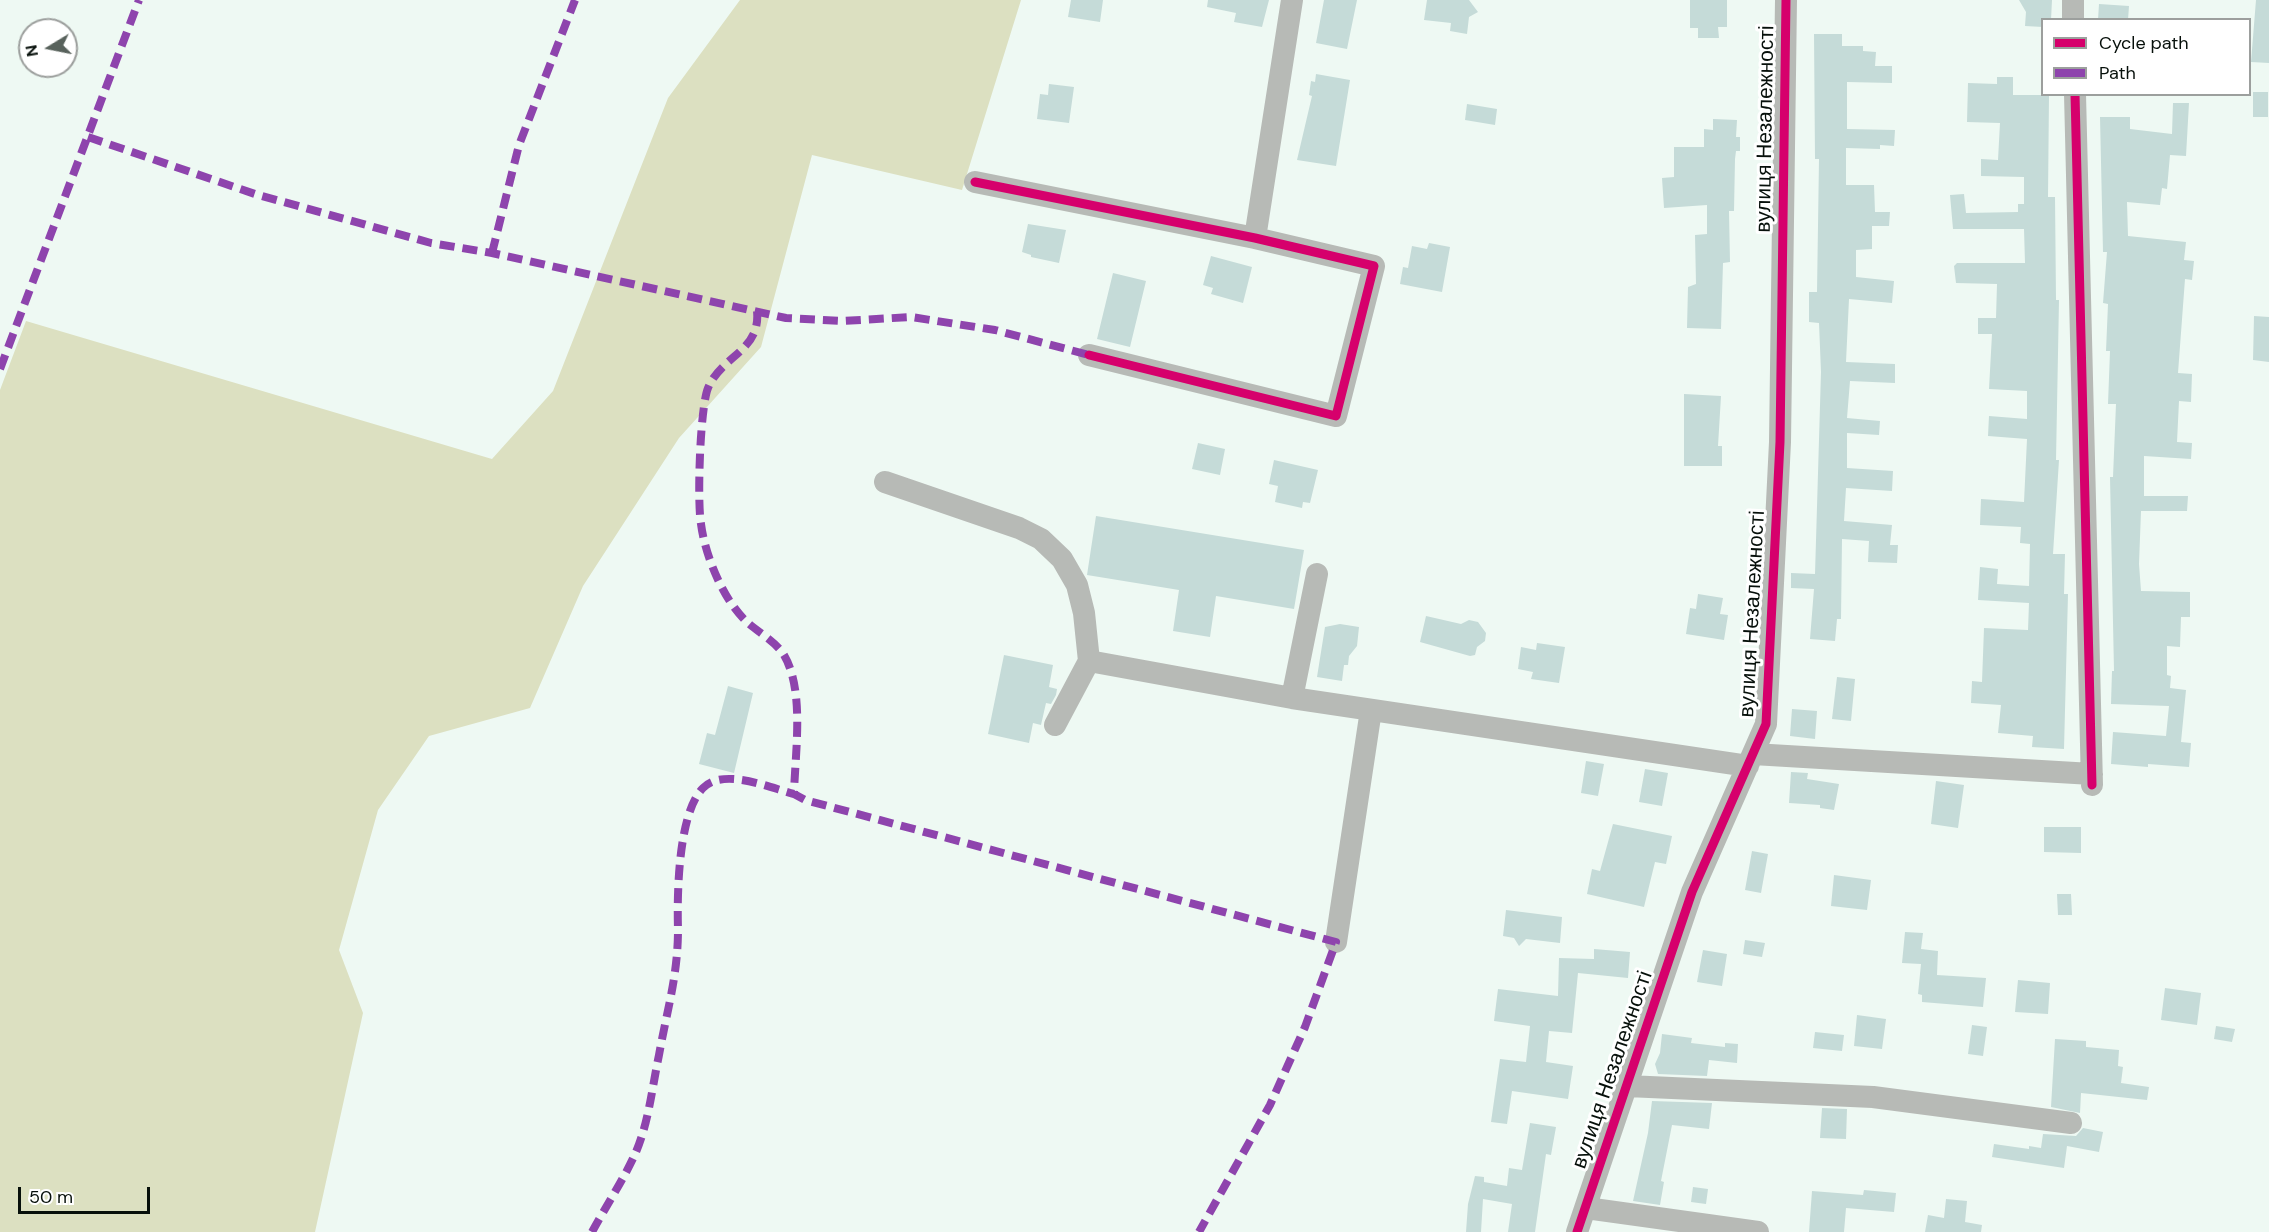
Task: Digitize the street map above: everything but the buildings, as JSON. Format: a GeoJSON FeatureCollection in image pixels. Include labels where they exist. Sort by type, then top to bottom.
{"type":"FeatureCollection","features":[{"type":"Feature","properties":{"kind":"street"},"geometry":{"type":"LineString","coordinates":[[1255,238],[1292,0]]}},
{"type":"Feature","properties":{"kind":"street","name":"вулиця Незалежності"},"geometry":{"type":"LineString","coordinates":[[1577,1232],[1692,892],[1766,724],[1780,442],[1786,0]]}},
{"type":"Feature","properties":{"kind":"street"},"geometry":{"type":"LineString","coordinates":[[2073,0],[2073,18]]}},
{"type":"Feature","properties":{"kind":"street"},"geometry":{"type":"LineString","coordinates":[[1089,662],[1371,710],[1750,760],[2092,779],[2075,96]]}},
{"type":"Feature","properties":{"kind":"street"},"geometry":{"type":"LineString","coordinates":[[975,182],[1255,238],[1374,267],[1336,416],[1089,355]]}},
{"type":"Feature","properties":{"kind":"street"},"geometry":{"type":"LineString","coordinates":[[885,482],[1019,528],[1041,539],[1062,559],[1077,585],[1084,613],[1089,662],[1055,725]]}},
{"type":"Feature","properties":{"kind":"street"},"geometry":{"type":"LineString","coordinates":[[1292,698],[1317,574]]}},
{"type":"Feature","properties":{"kind":"street"},"geometry":{"type":"LineString","coordinates":[[1336,942],[1371,710]]}},
{"type":"Feature","properties":{"kind":"street"},"geometry":{"type":"LineString","coordinates":[[1627,1086],[1873,1097],[2071,1122]]}},
{"type":"Feature","properties":{"kind":"street"},"geometry":{"type":"LineString","coordinates":[[1586,1208],[1758,1232]]}},
{"type":"Feature","properties":{"kind":"green space"},"geometry":{"type":"Polygon","coordinates":[[[740,0],[1021,0],[962,190],[812,155],[761,347],[679,438],[583,586],[530,708],[429,736],[378,810],[339,950],[363,1013],[315,1232],[0,1232],[0,390],[26,321],[492,459],[553,391],[668,98],[740,0]]]}},
{"type":"Feature","properties":{"kind":"marked path"},"geometry":{"type":"LineString","coordinates":[[0,369],[139,0]]}},
{"type":"Feature","properties":{"kind":"marked path"},"geometry":{"type":"LineString","coordinates":[[492,253],[519,145],[575,0]]}},
{"type":"Feature","properties":{"kind":"marked path"},"geometry":{"type":"LineString","coordinates":[[88,137],[255,194],[431,243],[492,253],[786,318],[843,321],[911,317],[995,330],[1089,355]]}},
{"type":"Feature","properties":{"kind":"marked path"},"geometry":{"type":"LineString","coordinates":[[757,311],[757,324],[747,345],[722,368],[708,388],[701,434],[700,512],[706,549],[716,576],[730,602],[747,622],[781,650],[790,670],[797,704],[794,794],[805,800],[1336,942],[1305,1027],[1270,1105],[1199,1232]]}},
{"type":"Feature","properties":{"kind":"marked path"},"geometry":{"type":"LineString","coordinates":[[592,1232],[636,1152],[647,1116],[674,978],[678,946],[681,855],[688,816],[695,800],[703,788],[723,779],[747,781],[794,794]]}},
{"type":"Feature","properties":{"kind":"cycle path"},"geometry":{"type":"LineString","coordinates":[[1577,1232],[1692,892],[1766,724],[1780,442],[1786,0]]}},
{"type":"Feature","properties":{"kind":"cycle path"},"geometry":{"type":"LineString","coordinates":[[2075,96],[2092,785]]}},
{"type":"Feature","properties":{"kind":"cycle path"},"geometry":{"type":"LineString","coordinates":[[975,182],[1255,238],[1374,266],[1336,416],[1089,355]]}}]}
